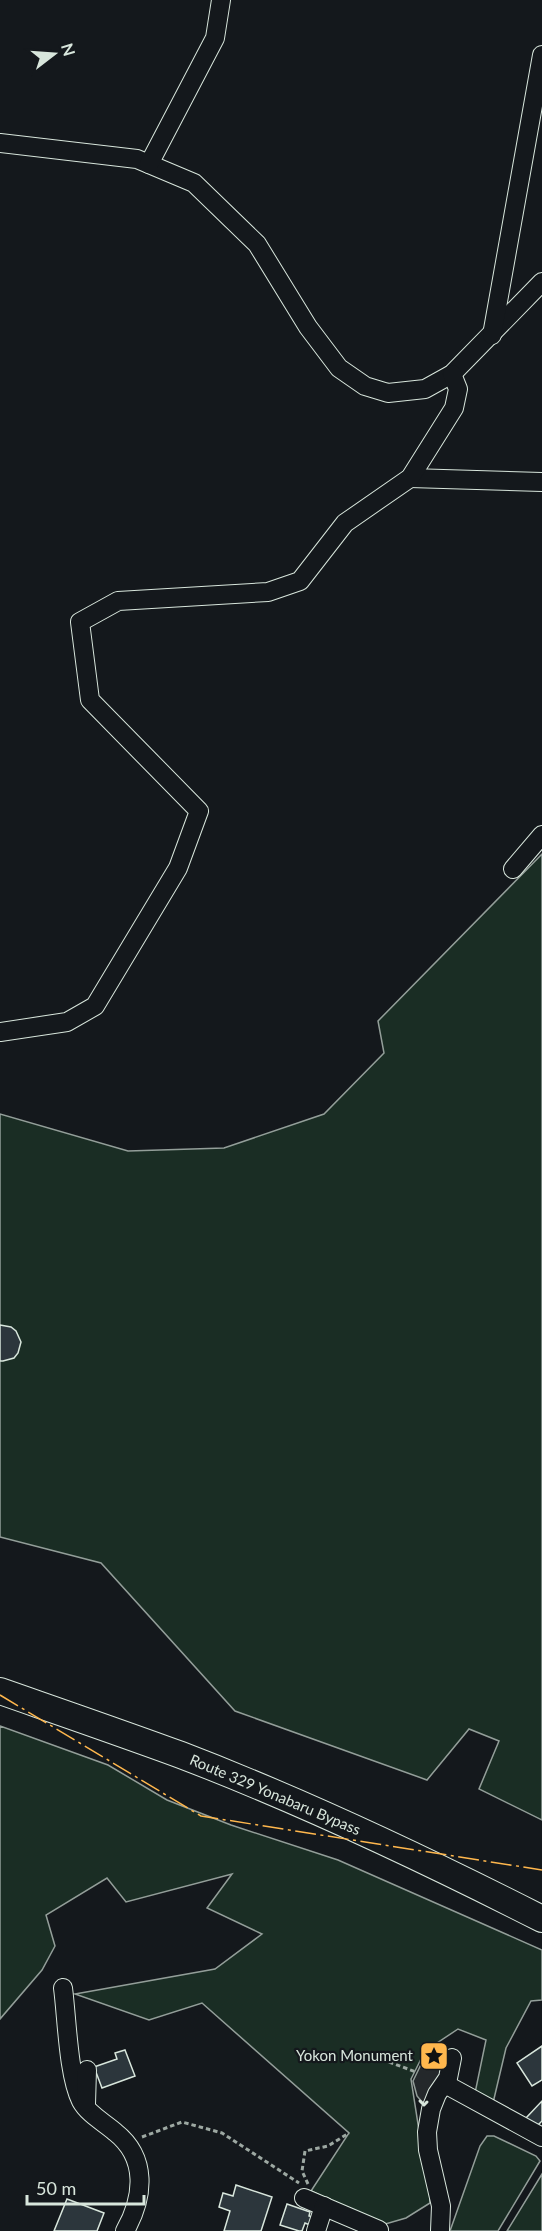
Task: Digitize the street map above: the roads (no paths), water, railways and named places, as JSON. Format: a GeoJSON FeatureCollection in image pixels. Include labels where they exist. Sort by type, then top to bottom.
{"type":"FeatureCollection","features":[{"type":"Feature","properties":{"kind":"highway","name":"Route 329 Yonabaru Bypass"},"geometry":{"type":"LineString","coordinates":[[0,1691],[181,1755],[340,1822],[542,1919]]}},
{"type":"Feature","properties":{"kind":"street"},"geometry":{"type":"LineString","coordinates":[[149,164],[215,38],[221,0]]}},
{"type":"Feature","properties":{"kind":"street"},"geometry":{"type":"LineString","coordinates":[[492,335],[542,55]]}},
{"type":"Feature","properties":{"kind":"street"},"geometry":{"type":"LineString","coordinates":[[0,143],[138,159],[194,183],[257,244],[308,327],[339,368],[365,386],[388,393],[425,389],[452,374],[542,282]]}},
{"type":"Feature","properties":{"kind":"street"},"geometry":{"type":"LineString","coordinates":[[0,1032],[67,1022],[95,1006],[178,868],[199,811],[90,700],[80,622],[118,601],[268,592],[300,581],[345,523],[410,478],[454,408],[458,389],[452,374]]}},
{"type":"Feature","properties":{"kind":"street"},"geometry":{"type":"LineString","coordinates":[[410,478],[542,482]]}},
{"type":"Feature","properties":{"kind":"street"},"geometry":{"type":"LineString","coordinates":[[513,869],[542,835]]}},
{"type":"Feature","properties":{"kind":"street"},"geometry":{"type":"LineString","coordinates":[[63,1988],[75,2084],[82,2103],[128,2143],[140,2175],[140,2194],[132,2219],[124,2231]]}},
{"type":"Feature","properties":{"kind":"street"},"geometry":{"type":"LineString","coordinates":[[440,2231],[441,2206],[427,2140],[431,2109],[437,2094],[448,2078],[452,2058]]}},
{"type":"Feature","properties":{"kind":"street"},"geometry":{"type":"LineString","coordinates":[[86,2107],[87,2070]]}},
{"type":"Feature","properties":{"kind":"street"},"geometry":{"type":"LineString","coordinates":[[445,2084],[542,2137]]}},
{"type":"Feature","properties":{"kind":"street"},"geometry":{"type":"LineString","coordinates":[[308,2194],[324,2206],[379,2230]]}},
{"type":"Feature","properties":{"kind":"street"},"geometry":{"type":"LineString","coordinates":[[316,2231],[324,2206]]}},
{"type":"Feature","properties":{"kind":"place","name":"Yokon Monument"},"geometry":{"type":"Point","coordinates":[434,2056]}}]}
